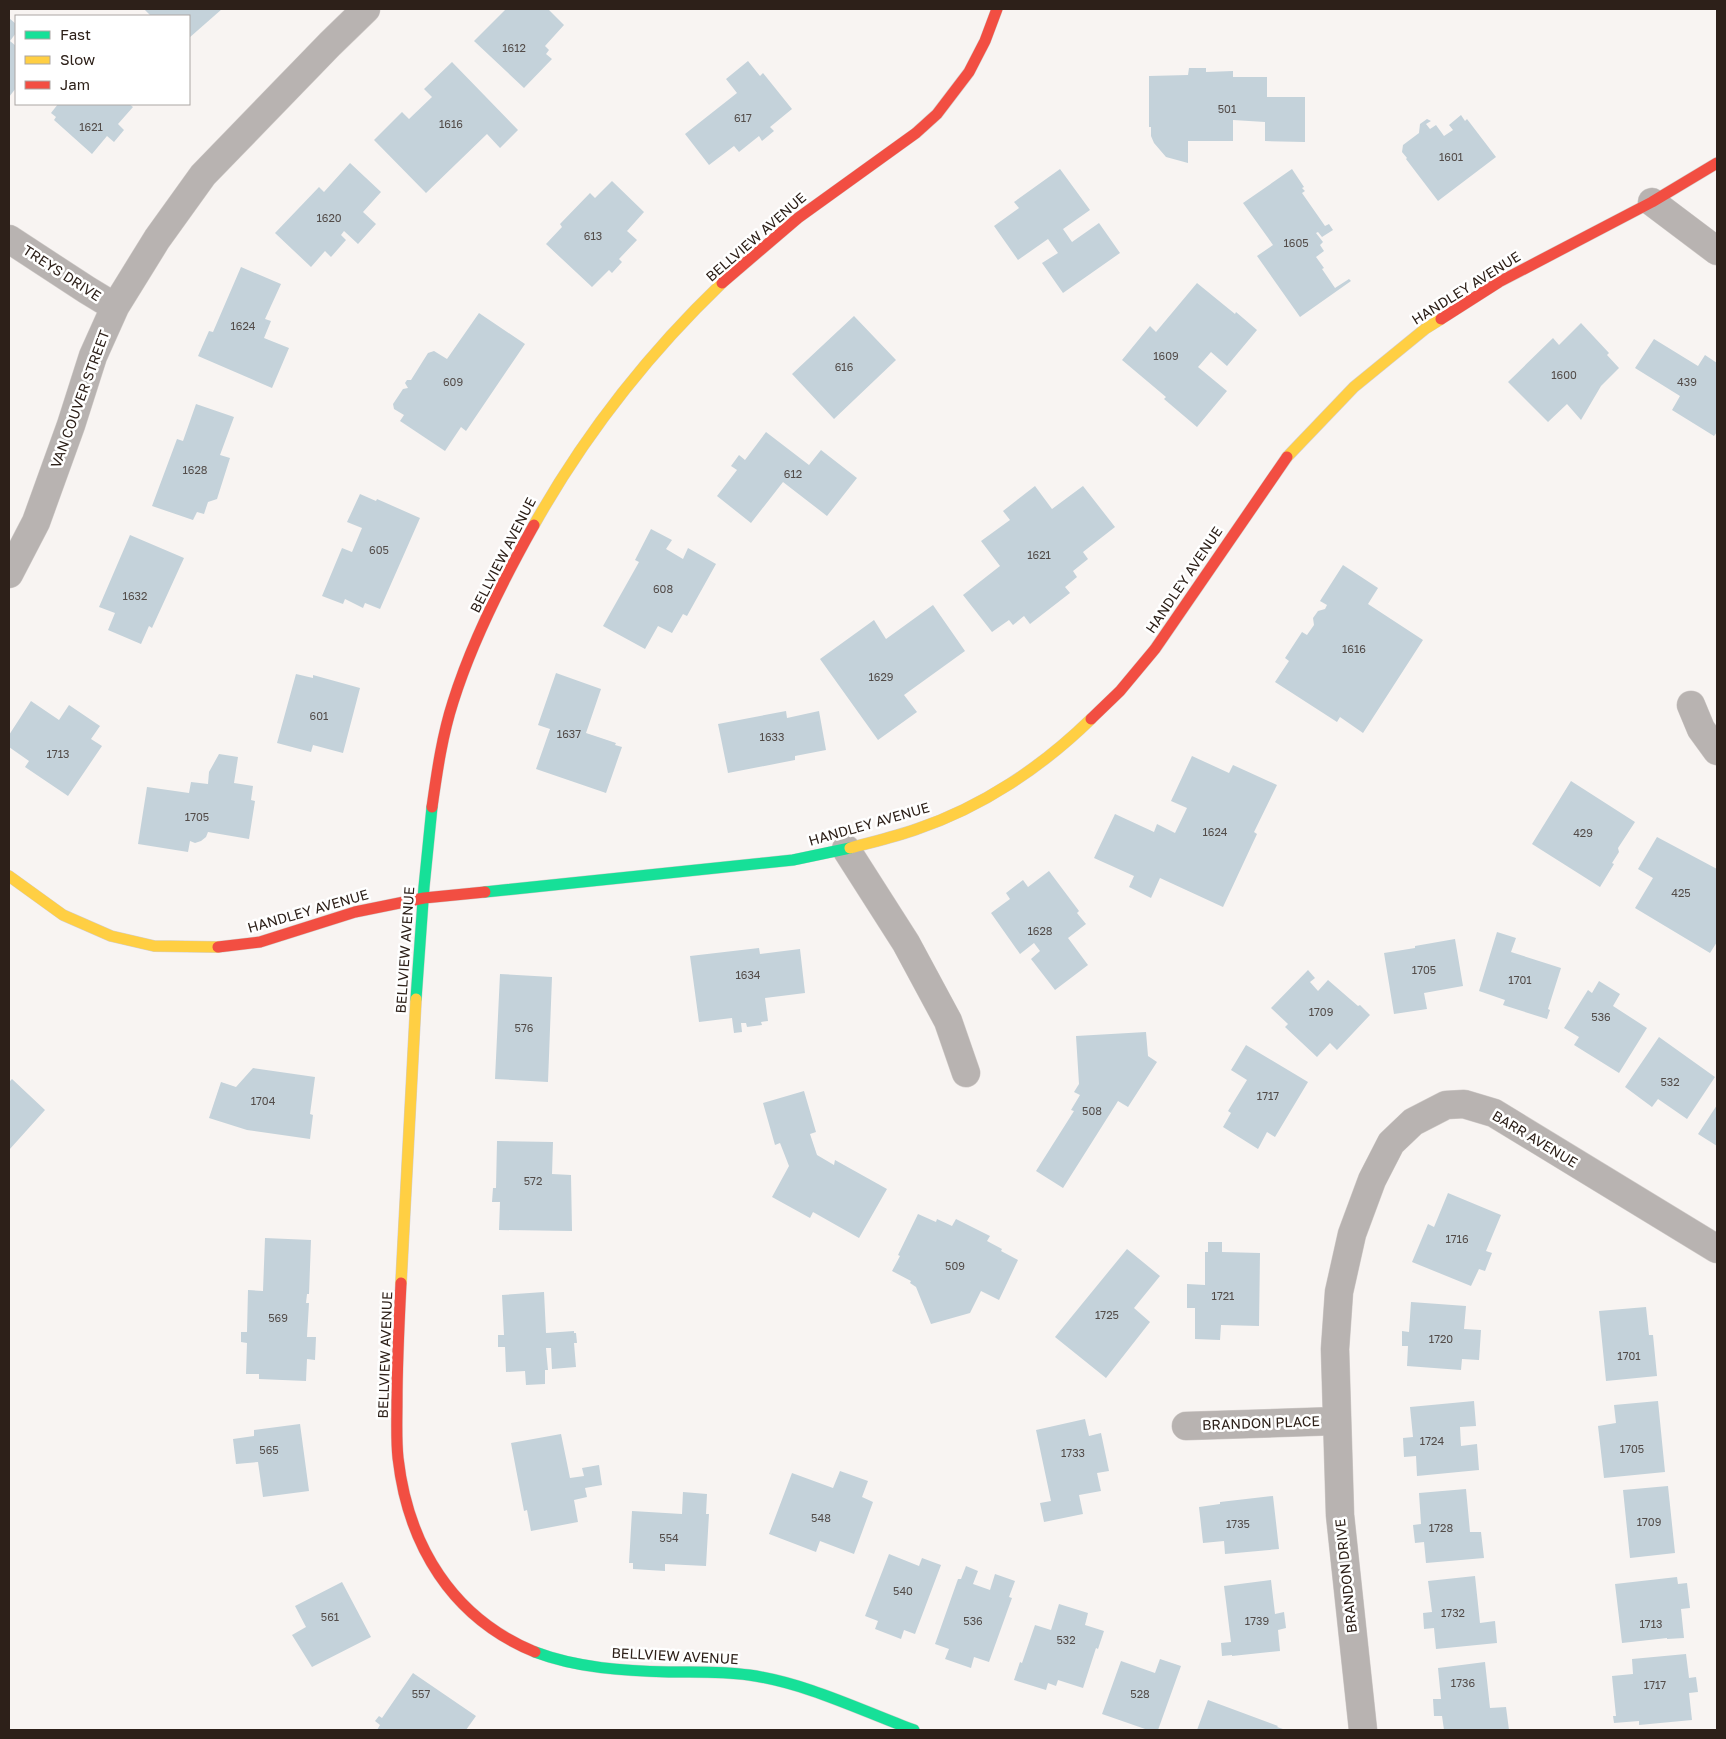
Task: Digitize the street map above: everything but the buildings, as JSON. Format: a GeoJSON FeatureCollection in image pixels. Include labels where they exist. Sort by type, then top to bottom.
{"type":"FeatureCollection","features":[{"type":"Feature","properties":{"kind":"street","name":"VAN COUVER STREET"},"geometry":{"type":"LineString","coordinates":[[9,574],[36,522],[93,356],[115,307],[157,239],[203,175],[366,9]]}},
{"type":"Feature","properties":{"kind":"street","name":"BELLVIEW AVENUE"},"geometry":{"type":"LineString","coordinates":[[914,1730],[807,1691],[760,1677],[721,1671],[613,1670],[555,1659],[513,1643],[477,1619],[446,1589],[426,1556],[408,1506],[398,1455],[397,1388],[404,1222],[413,1049],[431,810],[449,716],[465,668],[498,593],[548,500],[585,443],[637,374],[669,337],[739,268],[789,225],[924,127],[952,97],[979,55],[996,9]]}},
{"type":"Feature","properties":{"kind":"street","name":"HANDLEY AVENUE"},"geometry":{"type":"LineString","coordinates":[[9,876],[63,915],[111,936],[154,946],[211,948],[260,942],[355,912],[424,898],[793,860],[846,848],[917,828],[971,806],[1022,776],[1081,729],[1120,691],[1155,649],[1290,452],[1354,387],[1425,329],[1491,287],[1652,202],[1717,163]]}},
{"type":"Feature","properties":{"kind":"street"},"geometry":{"type":"LineString","coordinates":[[1652,202],[1717,252]]}},
{"type":"Feature","properties":{"kind":"street","name":"TREYS DRIVE"},"geometry":{"type":"LineString","coordinates":[[9,239],[115,307]]}},
{"type":"Feature","properties":{"kind":"street"},"geometry":{"type":"LineString","coordinates":[[1691,705],[1701,729],[1717,751]]}},
{"type":"Feature","properties":{"kind":"street"},"geometry":{"type":"LineString","coordinates":[[846,848],[906,943],[948,1021],[966,1073]]}},
{"type":"Feature","properties":{"kind":"street","name":"BARR AVENUE"},"geometry":{"type":"LineString","coordinates":[[1337,1421],[1335,1349],[1338,1302],[1352,1234],[1372,1180],[1391,1144],[1413,1122],[1446,1106],[1464,1104],[1494,1113],[1717,1249]]}},
{"type":"Feature","properties":{"kind":"street","name":"BRANDON PLACE"},"geometry":{"type":"LineString","coordinates":[[1186,1426],[1337,1421]]}},
{"type":"Feature","properties":{"kind":"street","name":"BRANDON DRIVE"},"geometry":{"type":"LineString","coordinates":[[1337,1421],[1340,1515],[1363,1730]]}},
{"type":"Feature","properties":{"kind":"traffic: fast"},"geometry":{"type":"LineString","coordinates":[[416,999],[432,807]]}},
{"type":"Feature","properties":{"kind":"traffic: fast"},"geometry":{"type":"LineString","coordinates":[[485,892],[793,860],[850,848]]}},
{"type":"Feature","properties":{"kind":"traffic: fast"},"geometry":{"type":"LineString","coordinates":[[535,1652],[567,1662],[601,1668],[652,1672],[729,1673],[770,1679],[833,1698],[914,1730]]}},
{"type":"Feature","properties":{"kind":"traffic: slow"},"geometry":{"type":"LineString","coordinates":[[534,525],[574,460],[619,397],[668,338],[722,283]]}},
{"type":"Feature","properties":{"kind":"traffic: slow"},"geometry":{"type":"LineString","coordinates":[[1287,457],[1354,387],[1425,329],[1441,319]]}},
{"type":"Feature","properties":{"kind":"traffic: slow"},"geometry":{"type":"LineString","coordinates":[[850,848],[917,829],[941,820],[988,797],[1032,769],[1091,719]]}},
{"type":"Feature","properties":{"kind":"traffic: slow"},"geometry":{"type":"LineString","coordinates":[[9,876],[63,915],[111,936],[154,946],[218,947]]}},
{"type":"Feature","properties":{"kind":"traffic: slow"},"geometry":{"type":"LineString","coordinates":[[401,1283],[416,999]]}},
{"type":"Feature","properties":{"kind":"traffic: jam"},"geometry":{"type":"LineString","coordinates":[[722,283],[798,218],[916,133],[937,114],[969,72],[985,41],[997,9]]}},
{"type":"Feature","properties":{"kind":"traffic: jam"},"geometry":{"type":"LineString","coordinates":[[1441,319],[1499,282],[1652,202],[1717,163]]}},
{"type":"Feature","properties":{"kind":"traffic: jam"},"geometry":{"type":"LineString","coordinates":[[1091,719],[1120,691],[1155,649],[1287,457]]}},
{"type":"Feature","properties":{"kind":"traffic: jam"},"geometry":{"type":"LineString","coordinates":[[432,807],[443,741],[461,679],[489,612],[534,525]]}},
{"type":"Feature","properties":{"kind":"traffic: jam"},"geometry":{"type":"LineString","coordinates":[[218,947],[260,942],[355,912],[424,898],[485,892]]}},
{"type":"Feature","properties":{"kind":"traffic: jam"},"geometry":{"type":"LineString","coordinates":[[401,1283],[397,1372],[397,1444],[403,1490],[412,1520],[424,1549],[439,1575],[458,1599],[480,1620],[506,1637],[535,1652]]}}]}
